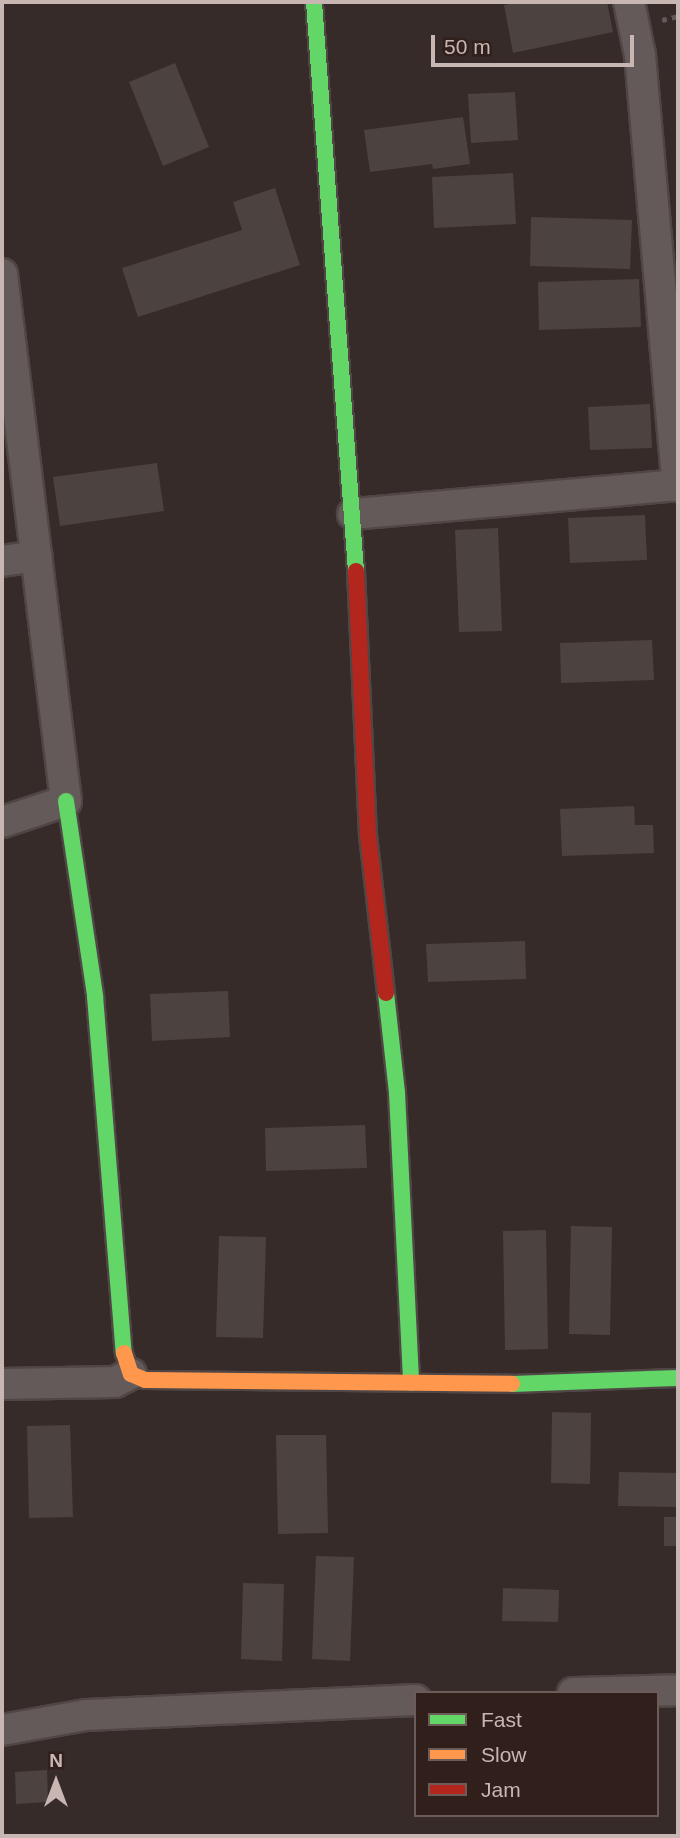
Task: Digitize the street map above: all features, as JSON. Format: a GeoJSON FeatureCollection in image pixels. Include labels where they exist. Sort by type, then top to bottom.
{"type":"FeatureCollection","features":[{"type":"Feature","properties":{"kind":"street"},"geometry":{"type":"LineString","coordinates":[[314,2],[353,513],[368,835],[397,1093],[411,1383]]}},
{"type":"Feature","properties":{"kind":"street"},"geometry":{"type":"LineString","coordinates":[[353,513],[678,485],[640,55],[629,2]]}},
{"type":"Feature","properties":{"kind":"street"},"geometry":{"type":"LineString","coordinates":[[2,274],[66,801],[95,996],[125,1359],[131,1374],[145,1380],[520,1384],[678,1378]]}},
{"type":"Feature","properties":{"kind":"street"},"geometry":{"type":"LineString","coordinates":[[2,561],[37,556]]}},
{"type":"Feature","properties":{"kind":"street"},"geometry":{"type":"LineString","coordinates":[[2,822],[66,801]]}},
{"type":"Feature","properties":{"kind":"street"},"geometry":{"type":"LineString","coordinates":[[2,1384],[115,1382],[131,1374]]}},
{"type":"Feature","properties":{"kind":"street"},"geometry":{"type":"LineString","coordinates":[[643,1691],[678,1690]]}},
{"type":"Feature","properties":{"kind":"street"},"geometry":{"type":"LineString","coordinates":[[2,1730],[86,1715],[414,1700]]}},
{"type":"Feature","properties":{"kind":"building"},"geometry":{"type":"Polygon","coordinates":[[[521,2],[607,2],[613,32],[513,53],[504,5],[521,2]]]}},
{"type":"Feature","properties":{"kind":"building"},"geometry":{"type":"Polygon","coordinates":[[[175,63],[209,147],[163,166],[129,82],[175,63]]]}},
{"type":"Feature","properties":{"kind":"building"},"geometry":{"type":"Polygon","coordinates":[[[515,92],[518,140],[471,143],[468,94],[515,92]]]}},
{"type":"Feature","properties":{"kind":"building"},"geometry":{"type":"Polygon","coordinates":[[[463,117],[470,164],[433,169],[432,164],[370,172],[364,130],[463,117]]]}},
{"type":"Feature","properties":{"kind":"building"},"geometry":{"type":"Polygon","coordinates":[[[513,173],[516,224],[434,228],[432,177],[513,173]]]}},
{"type":"Feature","properties":{"kind":"building"},"geometry":{"type":"Polygon","coordinates":[[[275,188],[300,265],[138,317],[122,268],[242,230],[233,202],[275,188]]]}},
{"type":"Feature","properties":{"kind":"building"},"geometry":{"type":"Polygon","coordinates":[[[531,217],[632,220],[630,269],[530,266],[531,217]]]}},
{"type":"Feature","properties":{"kind":"building"},"geometry":{"type":"Polygon","coordinates":[[[639,279],[641,327],[539,330],[538,282],[639,279]]]}},
{"type":"Feature","properties":{"kind":"building"},"geometry":{"type":"Polygon","coordinates":[[[650,404],[652,448],[590,450],[588,407],[650,404]]]}},
{"type":"Feature","properties":{"kind":"building"},"geometry":{"type":"Polygon","coordinates":[[[157,463],[164,511],[60,526],[53,477],[157,463]]]}},
{"type":"Feature","properties":{"kind":"building"},"geometry":{"type":"Polygon","coordinates":[[[645,515],[647,560],[570,563],[568,518],[645,515]]]}},
{"type":"Feature","properties":{"kind":"building"},"geometry":{"type":"Polygon","coordinates":[[[498,528],[502,631],[459,632],[455,530],[498,528]]]}},
{"type":"Feature","properties":{"kind":"building"},"geometry":{"type":"Polygon","coordinates":[[[652,640],[654,680],[561,683],[560,643],[652,640]]]}},
{"type":"Feature","properties":{"kind":"building"},"geometry":{"type":"Polygon","coordinates":[[[634,806],[635,825],[653,825],[654,853],[562,856],[560,809],[634,806]]]}},
{"type":"Feature","properties":{"kind":"building"},"geometry":{"type":"Polygon","coordinates":[[[525,941],[526,979],[428,982],[426,944],[525,941]]]}},
{"type":"Feature","properties":{"kind":"building"},"geometry":{"type":"Polygon","coordinates":[[[228,991],[230,1037],[152,1041],[150,994],[228,991]]]}},
{"type":"Feature","properties":{"kind":"building"},"geometry":{"type":"Polygon","coordinates":[[[365,1125],[367,1168],[266,1171],[265,1128],[365,1125]]]}},
{"type":"Feature","properties":{"kind":"building"},"geometry":{"type":"Polygon","coordinates":[[[571,1226],[612,1227],[610,1335],[569,1334],[571,1226]]]}},
{"type":"Feature","properties":{"kind":"building"},"geometry":{"type":"Polygon","coordinates":[[[546,1230],[548,1349],[505,1350],[503,1231],[546,1230]]]}},
{"type":"Feature","properties":{"kind":"building"},"geometry":{"type":"Polygon","coordinates":[[[219,1236],[266,1237],[263,1338],[216,1337],[219,1236]]]}},
{"type":"Feature","properties":{"kind":"building"},"geometry":{"type":"Polygon","coordinates":[[[552,1412],[591,1413],[590,1484],[551,1483],[552,1412]]]}},
{"type":"Feature","properties":{"kind":"building"},"geometry":{"type":"Polygon","coordinates":[[[70,1425],[73,1517],[29,1518],[27,1426],[70,1425]]]}},
{"type":"Feature","properties":{"kind":"building"},"geometry":{"type":"Polygon","coordinates":[[[276,1435],[326,1435],[328,1533],[278,1534],[276,1435]]]}},
{"type":"Feature","properties":{"kind":"building"},"geometry":{"type":"Polygon","coordinates":[[[619,1472],[678,1473],[678,1507],[618,1506],[619,1472]]]}},
{"type":"Feature","properties":{"kind":"building"},"geometry":{"type":"Polygon","coordinates":[[[664,1517],[678,1517],[678,1546],[664,1546],[664,1517]]]}},
{"type":"Feature","properties":{"kind":"building"},"geometry":{"type":"Polygon","coordinates":[[[316,1556],[354,1557],[350,1661],[312,1659],[316,1556]]]}},
{"type":"Feature","properties":{"kind":"building"},"geometry":{"type":"Polygon","coordinates":[[[243,1583],[284,1584],[282,1661],[241,1659],[243,1583]]]}},
{"type":"Feature","properties":{"kind":"building"},"geometry":{"type":"Polygon","coordinates":[[[503,1588],[559,1590],[558,1622],[502,1621],[503,1588]]]}},
{"type":"Feature","properties":{"kind":"building"},"geometry":{"type":"Polygon","coordinates":[[[47,1770],[48,1802],[16,1804],[15,1772],[47,1770]]]}},
{"type":"Feature","properties":{"kind":"traffic: fast"},"geometry":{"type":"LineString","coordinates":[[314,2],[356,571]]}},
{"type":"Feature","properties":{"kind":"traffic: fast"},"geometry":{"type":"LineString","coordinates":[[66,801],[95,996],[124,1353]]}},
{"type":"Feature","properties":{"kind":"traffic: fast"},"geometry":{"type":"LineString","coordinates":[[386,993],[397,1093],[411,1383]]}},
{"type":"Feature","properties":{"kind":"traffic: fast"},"geometry":{"type":"LineString","coordinates":[[512,1384],[678,1378]]}},
{"type":"Feature","properties":{"kind":"traffic: slow"},"geometry":{"type":"LineString","coordinates":[[124,1353],[131,1374],[145,1380],[512,1384]]}},
{"type":"Feature","properties":{"kind":"traffic: jam"},"geometry":{"type":"LineString","coordinates":[[356,571],[368,835],[386,993]]}}]}
